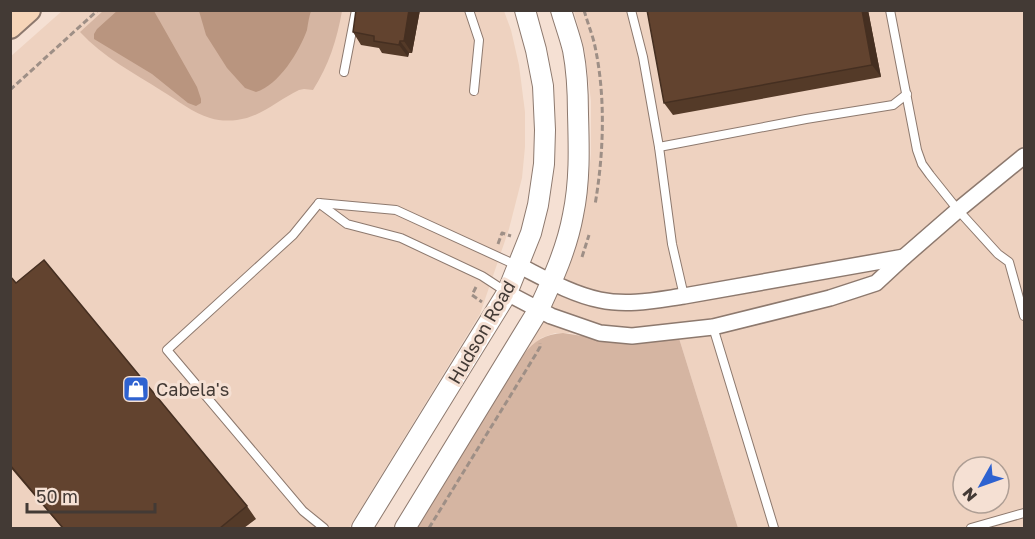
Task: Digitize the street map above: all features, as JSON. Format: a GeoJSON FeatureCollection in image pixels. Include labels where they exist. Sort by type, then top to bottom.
{"type":"FeatureCollection","features":[{"type":"Feature","properties":{"kind":"main road"},"geometry":{"type":"LineString","coordinates":[[10,27],[29,10]]}},
{"type":"Feature","properties":{"kind":"street","name":"Hudson Road"},"geometry":{"type":"LineString","coordinates":[[362,528],[507,293],[531,233],[544,164],[545,130],[543,86],[525,10]]}},
{"type":"Feature","properties":{"kind":"street","name":"Hudson Road"},"geometry":{"type":"LineString","coordinates":[[405,528],[538,309],[552,282],[565,246],[573,214],[579,171],[577,78],[573,49],[561,10]]}},
{"type":"Feature","properties":{"kind":"street"},"geometry":{"type":"LineString","coordinates":[[507,293],[551,316],[600,333],[632,336],[713,327],[830,298],[876,283],[904,256],[1024,156]]}},
{"type":"Feature","properties":{"kind":"street"},"geometry":{"type":"LineString","coordinates":[[518,265],[566,289],[599,300],[623,303],[649,302],[904,256]]}},
{"type":"Feature","properties":{"kind":"lane"},"geometry":{"type":"LineString","coordinates":[[344,72],[356,10]]}},
{"type":"Feature","properties":{"kind":"lane"},"geometry":{"type":"LineString","coordinates":[[469,10],[478,40],[474,91]]}},
{"type":"Feature","properties":{"kind":"lane"},"geometry":{"type":"LineString","coordinates":[[631,10],[643,57],[672,244],[684,296]]}},
{"type":"Feature","properties":{"kind":"lane"},"geometry":{"type":"LineString","coordinates":[[890,10],[917,150],[922,164],[958,210],[998,254],[1009,262],[1024,316]]}},
{"type":"Feature","properties":{"kind":"lane"},"geometry":{"type":"LineString","coordinates":[[658,147],[796,120],[893,105],[907,93]]}},
{"type":"Feature","properties":{"kind":"lane"},"geometry":{"type":"LineString","coordinates":[[318,203],[396,210],[518,265]]}},
{"type":"Feature","properties":{"kind":"lane"},"geometry":{"type":"LineString","coordinates":[[318,203],[347,224],[401,238],[482,276],[507,293]]}},
{"type":"Feature","properties":{"kind":"lane"},"geometry":{"type":"LineString","coordinates":[[318,203],[292,235],[167,350],[303,511],[324,528]]}},
{"type":"Feature","properties":{"kind":"lane"},"geometry":{"type":"LineString","coordinates":[[713,327],[774,528]]}},
{"type":"Feature","properties":{"kind":"lane"},"geometry":{"type":"LineString","coordinates":[[971,528],[1024,513]]}},
{"type":"Feature","properties":{"kind":"path"},"geometry":{"type":"LineString","coordinates":[[10,90],[98,10]]}},
{"type":"Feature","properties":{"kind":"path"},"geometry":{"type":"LineString","coordinates":[[429,528],[540,347],[539,338]]}},
{"type":"Feature","properties":{"kind":"shaded area"},"geometry":{"type":"Polygon","coordinates":[[[118,10],[154,11],[197,87],[201,103],[196,106],[188,103],[152,74],[94,39],[97,29],[118,10]]]}},
{"type":"Feature","properties":{"kind":"shaded area"},"geometry":{"type":"Polygon","coordinates":[[[199,10],[311,11],[307,30],[287,67],[273,82],[256,92],[245,88],[227,68],[206,35],[199,10]]]}},
{"type":"Feature","properties":{"kind":"shaded area"},"geometry":{"type":"Polygon","coordinates":[[[62,11],[504,11],[519,65],[525,112],[522,178],[509,229],[480,314],[349,528],[11,528],[10,57],[62,11]]]}},
{"type":"Feature","properties":{"kind":"shaded area"},"geometry":{"type":"Polygon","coordinates":[[[103,11],[342,11],[332,52],[313,90],[299,90],[254,115],[227,121],[210,118],[191,110],[119,64],[89,41],[80,32],[103,11]]]}},
{"type":"Feature","properties":{"kind":"shaded area"},"geometry":{"type":"Polygon","coordinates":[[[574,11],[1024,11],[1024,528],[738,528],[678,335],[601,339],[570,333],[555,333],[541,338],[524,354],[546,317],[565,275],[581,222],[591,154],[591,101],[585,52],[574,11]]]}},
{"type":"Feature","properties":{"kind":"shaded area"},"geometry":{"type":"Polygon","coordinates":[[[563,333],[601,339],[678,335],[738,528],[416,528],[524,354],[540,339],[563,333]]]}},
{"type":"Feature","properties":{"kind":"building"},"geometry":{"type":"Polygon","coordinates":[[[356,10],[409,10],[404,41],[400,41],[399,45],[374,41],[374,36],[353,32],[356,10]]]}},
{"type":"Feature","properties":{"kind":"building"},"geometry":{"type":"Polygon","coordinates":[[[647,10],[862,10],[872,65],[664,103],[647,10]]]}},
{"type":"Feature","properties":{"kind":"building"},"geometry":{"type":"Polygon","coordinates":[[[44,260],[247,506],[220,528],[63,528],[10,465],[10,276],[16,283],[44,260]]]}},
{"type":"Feature","properties":{"kind":"place","name":"Cabela's"},"geometry":{"type":"Point","coordinates":[136,389]}}]}
